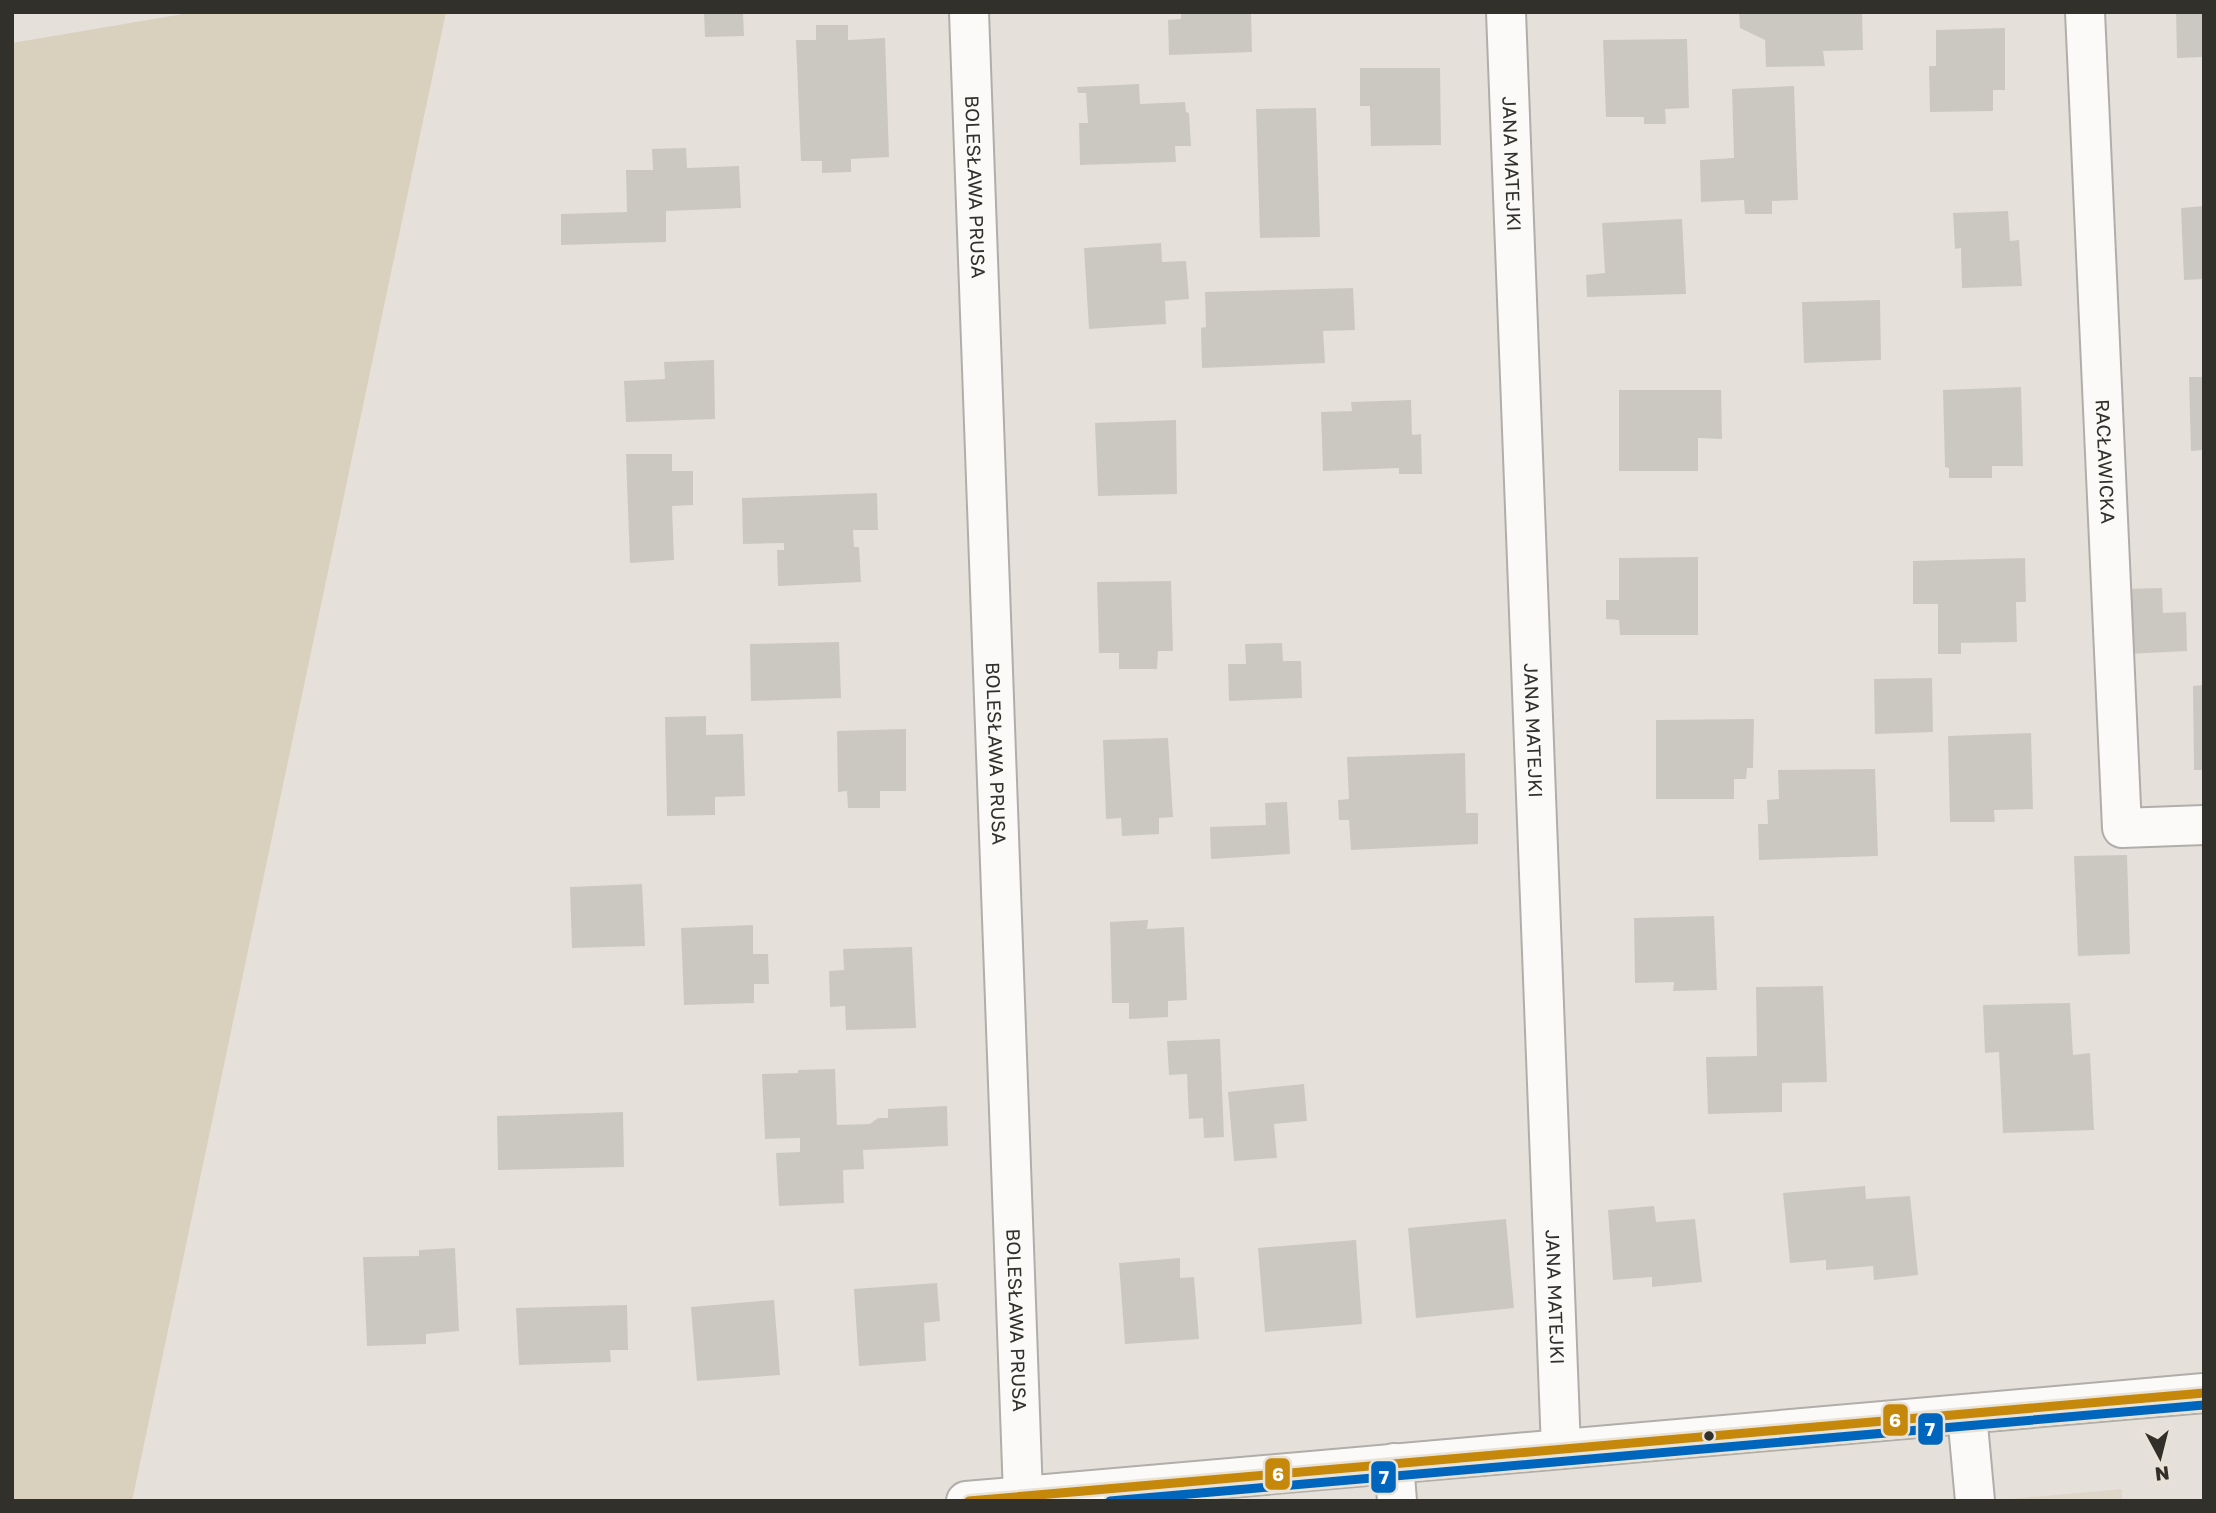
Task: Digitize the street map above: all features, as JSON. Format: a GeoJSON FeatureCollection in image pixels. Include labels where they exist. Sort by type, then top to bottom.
{"type":"FeatureCollection","features":[{"type":"Feature","properties":{"kind":"street","name":"BOLESŁAWA PRUSA"},"geometry":{"type":"LineString","coordinates":[[970,12],[1023,1495]]}},
{"type":"Feature","properties":{"kind":"street","name":"JANA MATEJKI"},"geometry":{"type":"LineString","coordinates":[[1506,12],[1561,1449]]}},
{"type":"Feature","properties":{"kind":"street","name":"RACŁAWICKA"},"geometry":{"type":"LineString","coordinates":[[2085,12],[2122,828],[2204,825]]}},
{"type":"Feature","properties":{"kind":"street"},"geometry":{"type":"LineString","coordinates":[[966,1501],[2204,1393]]}},
{"type":"Feature","properties":{"kind":"street"},"geometry":{"type":"LineString","coordinates":[[1967,1414],[1975,1501]]}},
{"type":"Feature","properties":{"kind":"street"},"geometry":{"type":"LineString","coordinates":[[1394,1464],[1397,1501]]}},
{"type":"Feature","properties":{"kind":"shaded area"},"geometry":{"type":"Polygon","coordinates":[[[195,12],[446,12],[132,1501],[12,1501],[12,43],[195,12]]]}},
{"type":"Feature","properties":{"kind":"shaded area"},"geometry":{"type":"Polygon","coordinates":[[[2122,1489],[2122,1501],[1987,1501],[2122,1489]]]}},
{"type":"Feature","properties":{"kind":"building"},"geometry":{"type":"Polygon","coordinates":[[[704,12],[743,12],[744,36],[705,37],[704,12]]]}},
{"type":"Feature","properties":{"kind":"building"},"geometry":{"type":"Polygon","coordinates":[[[1181,12],[1251,12],[1252,52],[1169,55],[1168,20],[1181,19],[1181,12]]]}},
{"type":"Feature","properties":{"kind":"building"},"geometry":{"type":"Polygon","coordinates":[[[1739,12],[1862,12],[1863,50],[1823,51],[1825,66],[1766,67],[1765,40],[1740,28],[1739,12]]]}},
{"type":"Feature","properties":{"kind":"building"},"geometry":{"type":"Polygon","coordinates":[[[2176,12],[2204,12],[2204,57],[2177,58],[2176,12]]]}},
{"type":"Feature","properties":{"kind":"building"},"geometry":{"type":"Polygon","coordinates":[[[816,25],[848,25],[848,40],[885,38],[889,157],[851,159],[851,172],[822,173],[822,161],[801,161],[796,40],[816,40],[816,25]]]}},
{"type":"Feature","properties":{"kind":"building"},"geometry":{"type":"Polygon","coordinates":[[[2005,28],[2005,90],[1993,90],[1993,111],[1930,112],[1929,66],[1936,66],[1936,30],[2005,28]]]}},
{"type":"Feature","properties":{"kind":"building"},"geometry":{"type":"Polygon","coordinates":[[[1687,39],[1689,108],[1665,109],[1666,124],[1644,124],[1644,117],[1606,117],[1603,40],[1687,39]]]}},
{"type":"Feature","properties":{"kind":"building"},"geometry":{"type":"Polygon","coordinates":[[[1360,68],[1440,68],[1441,145],[1371,146],[1370,106],[1360,106],[1360,68]]]}},
{"type":"Feature","properties":{"kind":"building"},"geometry":{"type":"Polygon","coordinates":[[[1139,84],[1140,104],[1185,102],[1186,112],[1189,113],[1191,146],[1175,146],[1176,162],[1080,165],[1079,123],[1088,123],[1086,93],[1078,93],[1077,87],[1139,84]]]}},
{"type":"Feature","properties":{"kind":"building"},"geometry":{"type":"Polygon","coordinates":[[[1794,86],[1798,200],[1772,201],[1772,214],[1745,214],[1744,200],[1701,202],[1700,160],[1734,158],[1732,89],[1794,86]]]}},
{"type":"Feature","properties":{"kind":"building"},"geometry":{"type":"Polygon","coordinates":[[[1316,108],[1320,237],[1260,238],[1256,109],[1316,108]]]}},
{"type":"Feature","properties":{"kind":"building"},"geometry":{"type":"Polygon","coordinates":[[[686,148],[687,168],[739,166],[741,208],[666,211],[666,242],[561,245],[561,214],[627,212],[626,170],[653,170],[652,149],[686,148]]]}},
{"type":"Feature","properties":{"kind":"building"},"geometry":{"type":"Polygon","coordinates":[[[2204,206],[2204,279],[2184,280],[2181,208],[2204,206]]]}},
{"type":"Feature","properties":{"kind":"building"},"geometry":{"type":"Polygon","coordinates":[[[2008,211],[2010,241],[2019,240],[2022,286],[1962,288],[1961,248],[1955,249],[1953,213],[2008,211]]]}},
{"type":"Feature","properties":{"kind":"building"},"geometry":{"type":"Polygon","coordinates":[[[1682,219],[1686,294],[1587,297],[1586,275],[1605,273],[1602,223],[1682,219]]]}},
{"type":"Feature","properties":{"kind":"building"},"geometry":{"type":"Polygon","coordinates":[[[1161,243],[1162,262],[1186,261],[1189,299],[1165,301],[1166,324],[1089,329],[1084,248],[1161,243]]]}},
{"type":"Feature","properties":{"kind":"building"},"geometry":{"type":"Polygon","coordinates":[[[1353,288],[1355,330],[1323,331],[1325,363],[1202,368],[1201,328],[1206,327],[1205,292],[1353,288]]]}},
{"type":"Feature","properties":{"kind":"building"},"geometry":{"type":"Polygon","coordinates":[[[1880,300],[1881,360],[1804,363],[1802,302],[1880,300]]]}},
{"type":"Feature","properties":{"kind":"building"},"geometry":{"type":"Polygon","coordinates":[[[714,360],[715,419],[626,422],[624,381],[665,379],[664,362],[714,360]]]}},
{"type":"Feature","properties":{"kind":"building"},"geometry":{"type":"Polygon","coordinates":[[[2189,377],[2204,377],[2204,450],[2191,451],[2189,377]]]}},
{"type":"Feature","properties":{"kind":"building"},"geometry":{"type":"Polygon","coordinates":[[[2021,387],[2023,466],[1992,466],[1992,478],[1949,478],[1949,468],[1945,467],[1943,390],[2021,387]]]}},
{"type":"Feature","properties":{"kind":"building"},"geometry":{"type":"Polygon","coordinates":[[[1619,390],[1721,390],[1722,439],[1698,438],[1698,471],[1619,471],[1619,390]]]}},
{"type":"Feature","properties":{"kind":"building"},"geometry":{"type":"Polygon","coordinates":[[[1411,400],[1412,435],[1421,434],[1422,474],[1399,474],[1399,468],[1323,471],[1321,412],[1352,411],[1351,402],[1411,400]]]}},
{"type":"Feature","properties":{"kind":"building"},"geometry":{"type":"Polygon","coordinates":[[[1176,420],[1177,494],[1098,496],[1095,423],[1176,420]]]}},
{"type":"Feature","properties":{"kind":"building"},"geometry":{"type":"Polygon","coordinates":[[[626,454],[672,454],[672,471],[693,471],[693,505],[672,506],[674,560],[630,563],[626,454]]]}},
{"type":"Feature","properties":{"kind":"building"},"geometry":{"type":"Polygon","coordinates":[[[877,493],[878,530],[853,530],[854,547],[859,547],[861,582],[778,586],[777,550],[784,550],[784,543],[743,544],[742,498],[877,493]]]}},
{"type":"Feature","properties":{"kind":"building"},"geometry":{"type":"Polygon","coordinates":[[[1698,557],[1698,635],[1620,635],[1619,620],[1606,619],[1606,600],[1619,600],[1619,558],[1698,557]]]}},
{"type":"Feature","properties":{"kind":"building"},"geometry":{"type":"Polygon","coordinates":[[[2025,558],[2026,602],[2016,602],[2017,642],[1961,643],[1961,654],[1938,654],[1938,604],[1913,604],[1913,561],[2025,558]]]}},
{"type":"Feature","properties":{"kind":"building"},"geometry":{"type":"Polygon","coordinates":[[[1171,581],[1173,651],[1158,651],[1157,669],[1119,669],[1119,653],[1099,653],[1097,582],[1171,581]]]}},
{"type":"Feature","properties":{"kind":"building"},"geometry":{"type":"Polygon","coordinates":[[[2162,588],[2163,613],[2186,612],[2187,651],[2127,654],[2125,589],[2162,588]]]}},
{"type":"Feature","properties":{"kind":"building"},"geometry":{"type":"Polygon","coordinates":[[[839,642],[841,698],[751,701],[750,644],[839,642]]]}},
{"type":"Feature","properties":{"kind":"building"},"geometry":{"type":"Polygon","coordinates":[[[1282,643],[1283,661],[1301,661],[1302,698],[1229,701],[1228,664],[1246,664],[1245,644],[1282,643]]]}},
{"type":"Feature","properties":{"kind":"building"},"geometry":{"type":"Polygon","coordinates":[[[1932,678],[1933,732],[1875,734],[1874,679],[1932,678]]]}},
{"type":"Feature","properties":{"kind":"building"},"geometry":{"type":"Polygon","coordinates":[[[2204,685],[2204,770],[2194,770],[2193,686],[2204,685]]]}},
{"type":"Feature","properties":{"kind":"building"},"geometry":{"type":"Polygon","coordinates":[[[706,716],[706,735],[743,734],[745,796],[715,797],[715,815],[667,816],[665,717],[706,716]]]}},
{"type":"Feature","properties":{"kind":"building"},"geometry":{"type":"Polygon","coordinates":[[[1754,719],[1753,768],[1747,768],[1746,779],[1734,779],[1734,799],[1656,799],[1656,720],[1754,719]]]}},
{"type":"Feature","properties":{"kind":"building"},"geometry":{"type":"Polygon","coordinates":[[[906,729],[906,791],[880,791],[880,808],[848,808],[847,791],[838,792],[837,731],[906,729]]]}},
{"type":"Feature","properties":{"kind":"building"},"geometry":{"type":"Polygon","coordinates":[[[2031,733],[2033,809],[1994,810],[1995,822],[1950,822],[1948,736],[2031,733]]]}},
{"type":"Feature","properties":{"kind":"building"},"geometry":{"type":"Polygon","coordinates":[[[1168,738],[1173,817],[1159,818],[1159,834],[1122,836],[1121,818],[1106,819],[1103,740],[1168,738]]]}},
{"type":"Feature","properties":{"kind":"building"},"geometry":{"type":"Polygon","coordinates":[[[1465,753],[1466,813],[1478,813],[1478,844],[1351,850],[1349,820],[1339,820],[1338,800],[1349,799],[1347,757],[1465,753]]]}},
{"type":"Feature","properties":{"kind":"building"},"geometry":{"type":"Polygon","coordinates":[[[1875,769],[1878,856],[1759,860],[1758,824],[1768,824],[1767,800],[1779,799],[1778,770],[1875,769]]]}},
{"type":"Feature","properties":{"kind":"building"},"geometry":{"type":"Polygon","coordinates":[[[1287,802],[1290,854],[1211,859],[1210,827],[1266,825],[1265,803],[1287,802]]]}},
{"type":"Feature","properties":{"kind":"building"},"geometry":{"type":"Polygon","coordinates":[[[2127,855],[2130,954],[2078,956],[2074,856],[2127,855]]]}},
{"type":"Feature","properties":{"kind":"building"},"geometry":{"type":"Polygon","coordinates":[[[642,884],[645,946],[572,948],[570,887],[642,884]]]}},
{"type":"Feature","properties":{"kind":"building"},"geometry":{"type":"Polygon","coordinates":[[[1714,916],[1717,990],[1673,991],[1674,982],[1635,983],[1634,918],[1714,916]]]}},
{"type":"Feature","properties":{"kind":"building"},"geometry":{"type":"Polygon","coordinates":[[[1148,920],[1147,929],[1184,927],[1187,1000],[1168,1001],[1168,1017],[1129,1019],[1129,1003],[1112,1003],[1110,922],[1148,920]]]}},
{"type":"Feature","properties":{"kind":"building"},"geometry":{"type":"Polygon","coordinates":[[[753,925],[753,954],[768,954],[769,984],[754,984],[754,1003],[684,1005],[681,928],[753,925]]]}},
{"type":"Feature","properties":{"kind":"building"},"geometry":{"type":"Polygon","coordinates":[[[912,947],[916,1028],[846,1030],[845,1006],[830,1007],[829,971],[844,970],[843,949],[912,947]]]}},
{"type":"Feature","properties":{"kind":"building"},"geometry":{"type":"Polygon","coordinates":[[[1823,986],[1827,1082],[1782,1083],[1782,1112],[1708,1114],[1706,1057],[1757,1056],[1756,987],[1823,986]]]}},
{"type":"Feature","properties":{"kind":"building"},"geometry":{"type":"Polygon","coordinates":[[[2070,1003],[2073,1055],[2090,1053],[2094,1130],[2003,1133],[1999,1052],[1985,1053],[1983,1005],[2070,1003]]]}},
{"type":"Feature","properties":{"kind":"building"},"geometry":{"type":"Polygon","coordinates":[[[1220,1039],[1224,1137],[1204,1138],[1203,1118],[1189,1119],[1187,1074],[1169,1075],[1167,1041],[1220,1039]]]}},
{"type":"Feature","properties":{"kind":"building"},"geometry":{"type":"Polygon","coordinates":[[[835,1069],[837,1125],[870,1124],[878,1118],[888,1118],[888,1109],[947,1106],[948,1146],[863,1150],[864,1169],[843,1170],[844,1203],[779,1206],[776,1153],[800,1152],[800,1138],[765,1139],[762,1074],[835,1069]]]}},
{"type":"Feature","properties":{"kind":"building"},"geometry":{"type":"Polygon","coordinates":[[[1304,1084],[1307,1121],[1274,1124],[1277,1158],[1234,1161],[1228,1092],[1304,1084]]]}},
{"type":"Feature","properties":{"kind":"building"},"geometry":{"type":"Polygon","coordinates":[[[623,1112],[624,1167],[498,1170],[497,1116],[623,1112]]]}},
{"type":"Feature","properties":{"kind":"building"},"geometry":{"type":"Polygon","coordinates":[[[1865,1186],[1866,1199],[1910,1196],[1918,1275],[1874,1280],[1873,1266],[1826,1270],[1826,1260],[1790,1263],[1783,1193],[1865,1186]]]}},
{"type":"Feature","properties":{"kind":"building"},"geometry":{"type":"Polygon","coordinates":[[[1654,1206],[1656,1222],[1695,1219],[1702,1282],[1652,1287],[1652,1277],[1613,1280],[1608,1210],[1654,1206]]]}},
{"type":"Feature","properties":{"kind":"building"},"geometry":{"type":"Polygon","coordinates":[[[1506,1219],[1514,1308],[1416,1318],[1408,1228],[1506,1219]]]}},
{"type":"Feature","properties":{"kind":"building"},"geometry":{"type":"Polygon","coordinates":[[[1356,1240],[1362,1324],[1265,1332],[1258,1248],[1356,1240]]]}},
{"type":"Feature","properties":{"kind":"building"},"geometry":{"type":"Polygon","coordinates":[[[455,1248],[459,1331],[426,1334],[426,1344],[367,1346],[363,1257],[419,1256],[419,1250],[455,1248]]]}},
{"type":"Feature","properties":{"kind":"building"},"geometry":{"type":"Polygon","coordinates":[[[1180,1258],[1180,1278],[1194,1277],[1199,1339],[1125,1344],[1119,1263],[1180,1258]]]}},
{"type":"Feature","properties":{"kind":"building"},"geometry":{"type":"Polygon","coordinates":[[[937,1283],[940,1321],[924,1323],[926,1361],[859,1366],[854,1289],[937,1283]]]}},
{"type":"Feature","properties":{"kind":"building"},"geometry":{"type":"Polygon","coordinates":[[[774,1300],[780,1375],[697,1381],[691,1307],[774,1300]]]}},
{"type":"Feature","properties":{"kind":"building"},"geometry":{"type":"Polygon","coordinates":[[[627,1305],[628,1350],[610,1350],[611,1362],[519,1365],[516,1308],[627,1305]]]}},
{"type":"Feature","properties":{"kind":"transit line","name":"6"},"geometry":{"type":"LineString","coordinates":[[969,1501],[2204,1393]]}},
{"type":"Feature","properties":{"kind":"transit line","name":"7"},"geometry":{"type":"LineString","coordinates":[[1110,1501],[2204,1405]]}}]}
